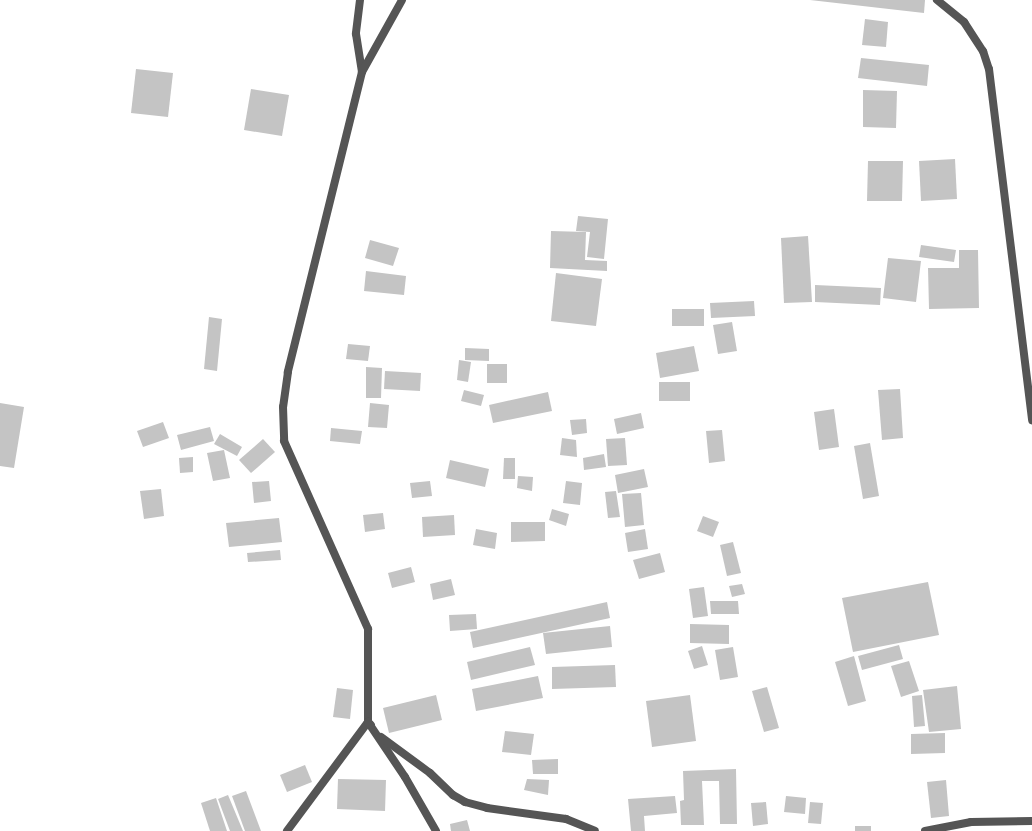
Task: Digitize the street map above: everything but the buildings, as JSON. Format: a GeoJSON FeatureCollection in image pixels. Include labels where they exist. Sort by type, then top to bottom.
{"type":"FeatureCollection","features":[{"type":"Feature","properties":{"kind":"street"},"geometry":{"type":"LineString","coordinates":[[360,0],[356,34],[362,72]]}},
{"type":"Feature","properties":{"kind":"street"},"geometry":{"type":"LineString","coordinates":[[402,0],[362,72],[288,372],[283,407],[284,441],[368,629],[368,722],[405,777],[436,831]]}},
{"type":"Feature","properties":{"kind":"street"},"geometry":{"type":"LineString","coordinates":[[937,0],[964,22],[983,51],[989,69],[1032,419]]}},
{"type":"Feature","properties":{"kind":"street"},"geometry":{"type":"LineString","coordinates":[[287,831],[368,722]]}},
{"type":"Feature","properties":{"kind":"street"},"geometry":{"type":"LineString","coordinates":[[368,722],[381,737],[430,773],[453,795],[465,802],[487,808],[566,819],[595,831]]}},
{"type":"Feature","properties":{"kind":"street"},"geometry":{"type":"LineString","coordinates":[[925,831],[971,822],[1032,821]]}}]}
